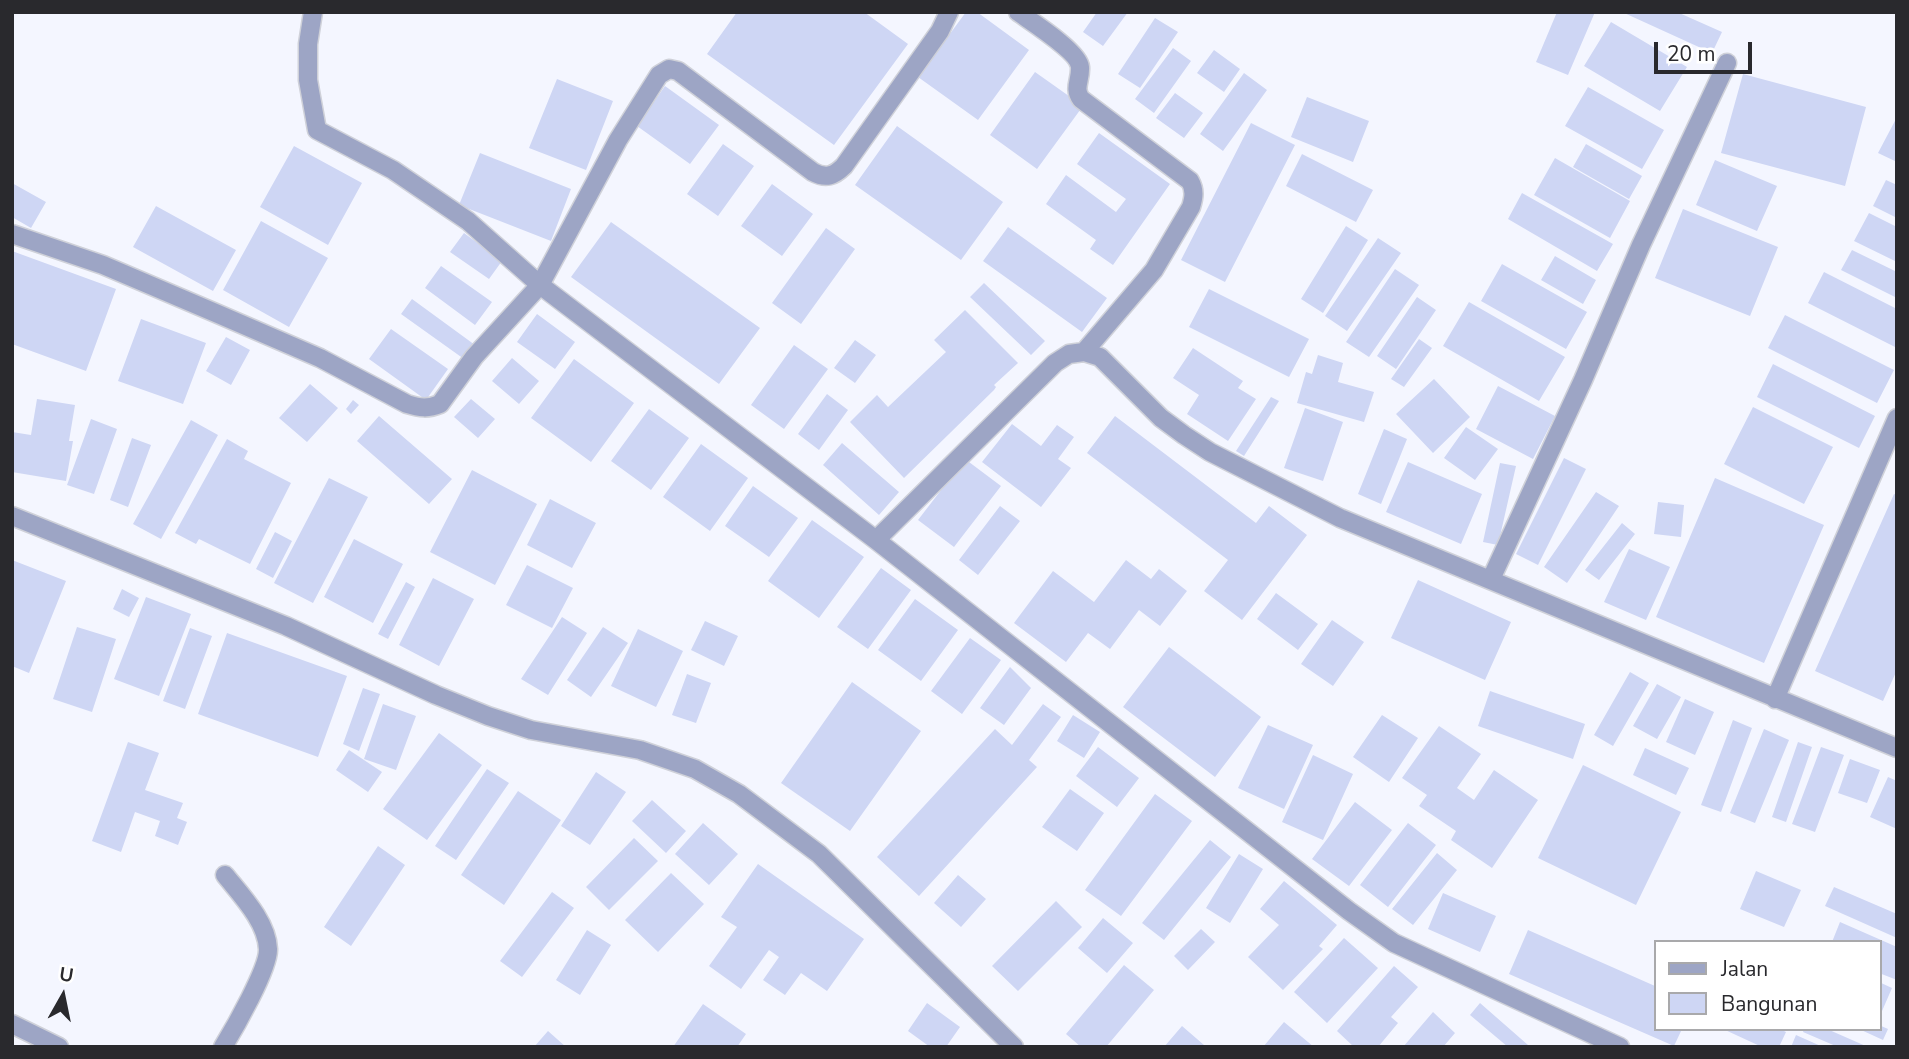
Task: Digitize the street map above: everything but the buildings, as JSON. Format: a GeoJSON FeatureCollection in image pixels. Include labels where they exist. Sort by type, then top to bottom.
{"type":"FeatureCollection","features":[{"type":"Feature","properties":{"kind":"street"},"geometry":{"type":"LineString","coordinates":[[313,12],[307,44],[308,80],[317,130],[393,170],[468,221],[540,285],[876,540],[1349,911],[1394,943],[1620,1047]]}},
{"type":"Feature","properties":{"kind":"street"},"geometry":{"type":"LineString","coordinates":[[12,234],[128,275],[320,358],[407,404],[422,408],[440,404],[474,357],[540,285],[618,140],[659,75],[669,69],[678,71],[813,172],[827,176],[844,166],[940,31],[949,12]]}},
{"type":"Feature","properties":{"kind":"street"},"geometry":{"type":"LineString","coordinates":[[1018,12],[1063,45],[1079,63],[1077,93],[1081,99],[1190,181],[1194,188],[1191,207],[1154,270],[1084,352]]}},
{"type":"Feature","properties":{"kind":"street"},"geometry":{"type":"LineString","coordinates":[[1491,579],[1577,393],[1641,245],[1727,63]]}},
{"type":"Feature","properties":{"kind":"street"},"geometry":{"type":"LineString","coordinates":[[876,540],[1055,363],[1069,354],[1084,352],[1100,357],[1161,418],[1210,452],[1340,518],[1897,748]]}},
{"type":"Feature","properties":{"kind":"street"},"geometry":{"type":"LineString","coordinates":[[1775,699],[1897,418]]}},
{"type":"Feature","properties":{"kind":"street"},"geometry":{"type":"LineString","coordinates":[[12,516],[286,626],[488,716],[531,730],[640,750],[695,769],[739,794],[819,854],[1014,1047]]}},
{"type":"Feature","properties":{"kind":"street"},"geometry":{"type":"LineString","coordinates":[[223,1047],[260,977],[268,956],[268,947],[253,909],[225,875]]}},
{"type":"Feature","properties":{"kind":"street"},"geometry":{"type":"LineString","coordinates":[[12,1024],[59,1047]]}}]}
